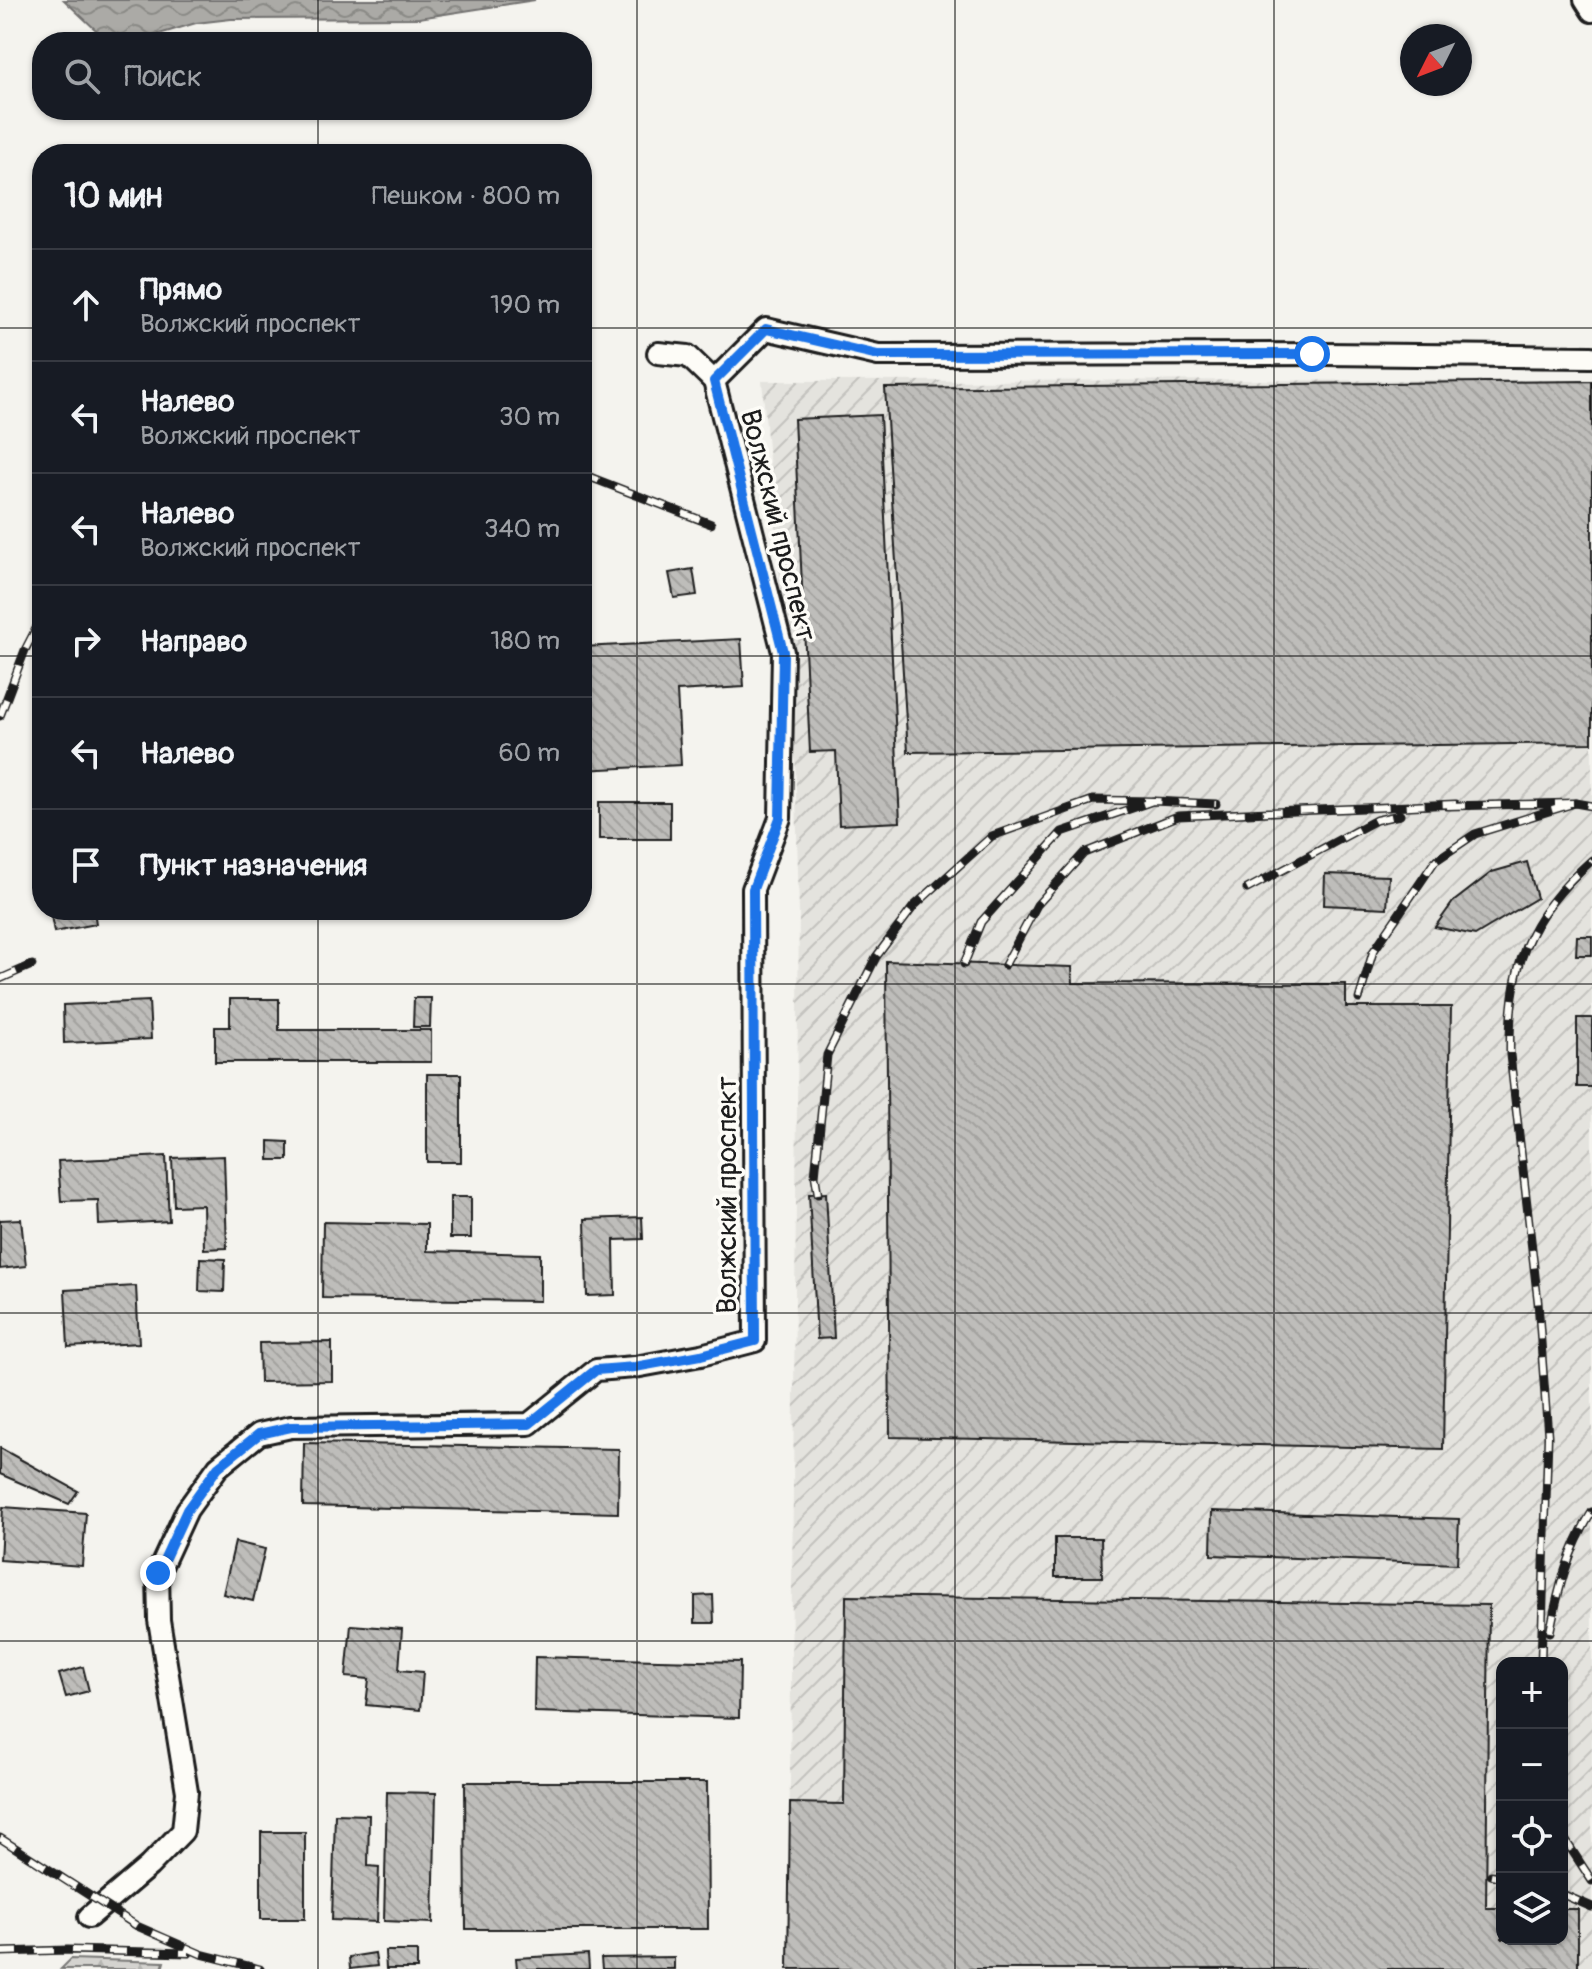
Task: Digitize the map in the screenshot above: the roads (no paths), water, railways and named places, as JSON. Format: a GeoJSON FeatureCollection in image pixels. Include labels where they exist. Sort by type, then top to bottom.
{"type":"FeatureCollection","features":[{"type":"Feature","properties":{"kind":"street"},"geometry":{"type":"LineString","coordinates":[[1585,0],[1592,11]]}},
{"type":"Feature","properties":{"kind":"street","name":"Волжский проспект"},"geometry":{"type":"LineString","coordinates":[[89,1917],[149,1866],[183,1831],[187,1792],[159,1620],[158,1573],[187,1510],[218,1467],[259,1434],[291,1427],[529,1424],[596,1370],[687,1358],[755,1341],[753,889],[780,818],[783,652],[714,381],[766,329],[878,355],[1592,357]]}},
{"type":"Feature","properties":{"kind":"street"},"geometry":{"type":"LineString","coordinates":[[658,353],[688,356],[714,381]]}},
{"type":"Feature","properties":{"kind":"water"},"geometry":{"type":"Polygon","coordinates":[[[64,0],[535,0],[419,18],[231,19],[196,23],[166,32],[98,32],[64,0]]]}},
{"type":"Feature","properties":{"kind":"railway"},"geometry":{"type":"LineString","coordinates":[[592,478],[711,524]]}},
{"type":"Feature","properties":{"kind":"railway"},"geometry":{"type":"LineString","coordinates":[[0,716],[32,636]]}},
{"type":"Feature","properties":{"kind":"railway"},"geometry":{"type":"LineString","coordinates":[[818,1194],[815,1176],[827,1055],[876,957],[914,906],[992,836],[1093,800],[1153,801]]}},
{"type":"Feature","properties":{"kind":"railway"},"geometry":{"type":"LineString","coordinates":[[964,964],[981,922],[1062,832],[1153,801],[1216,804]]}},
{"type":"Feature","properties":{"kind":"railway"},"geometry":{"type":"LineString","coordinates":[[1447,806],[1575,803]]}},
{"type":"Feature","properties":{"kind":"railway"},"geometry":{"type":"LineString","coordinates":[[1359,999],[1373,952],[1435,861],[1475,834],[1575,803],[1592,806]]}},
{"type":"Feature","properties":{"kind":"railway"},"geometry":{"type":"LineString","coordinates":[[1005,965],[1037,905],[1084,853],[1178,816],[1456,804]]}},
{"type":"Feature","properties":{"kind":"railway"},"geometry":{"type":"LineString","coordinates":[[1247,889],[1376,820],[1400,815]]}},
{"type":"Feature","properties":{"kind":"railway"},"geometry":{"type":"LineString","coordinates":[[1541,1657],[1548,1436],[1538,1302],[1510,1055],[1510,1024],[1518,971],[1536,925],[1569,882],[1592,860]]}},
{"type":"Feature","properties":{"kind":"railway"},"geometry":{"type":"LineString","coordinates":[[0,979],[32,965]]}},
{"type":"Feature","properties":{"kind":"railway"},"geometry":{"type":"LineString","coordinates":[[1550,1632],[1565,1569],[1592,1512]]}},
{"type":"Feature","properties":{"kind":"railway"},"geometry":{"type":"LineString","coordinates":[[0,1838],[137,1926],[201,1954],[260,1969]]}},
{"type":"Feature","properties":{"kind":"railway"},"geometry":{"type":"LineString","coordinates":[[1568,1844],[1592,1881]]}},
{"type":"Feature","properties":{"kind":"railway"},"geometry":{"type":"LineString","coordinates":[[1491,1875],[1496,1876]]}},
{"type":"Feature","properties":{"kind":"railway"},"geometry":{"type":"LineString","coordinates":[[1568,1897],[1592,1907]]}},
{"type":"Feature","properties":{"kind":"railway"},"geometry":{"type":"LineString","coordinates":[[0,1952],[189,1953]]}}]}
